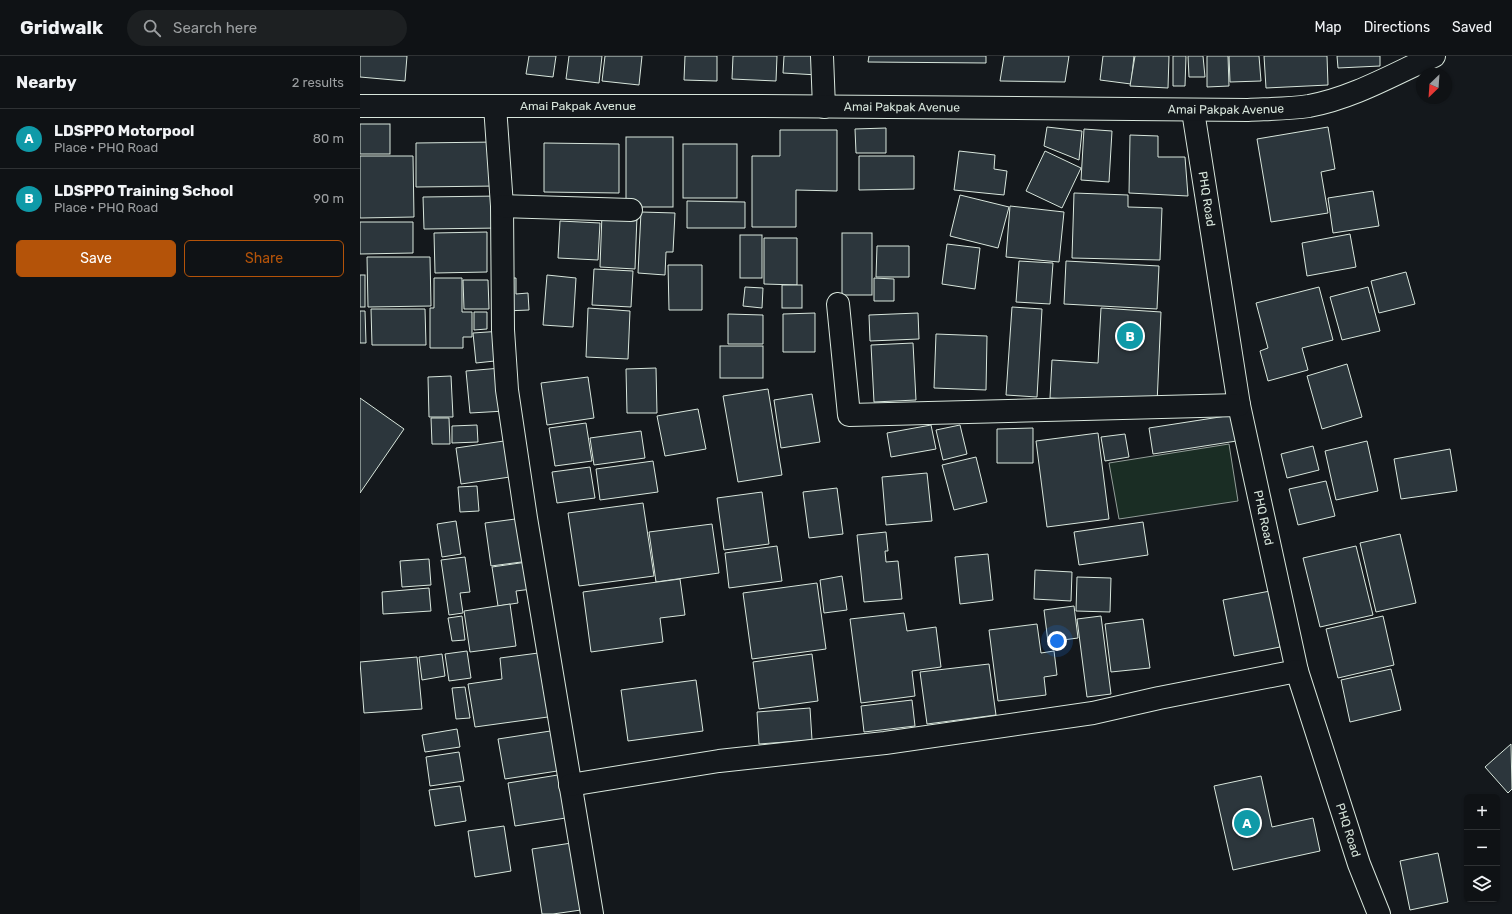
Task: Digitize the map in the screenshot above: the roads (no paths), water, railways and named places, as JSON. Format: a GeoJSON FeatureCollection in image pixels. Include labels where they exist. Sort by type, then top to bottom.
{"type":"FeatureCollection","features":[{"type":"Feature","properties":{"kind":"main road"},"geometry":{"type":"LineString","coordinates":[[822,56],[824,107]]}},
{"type":"Feature","properties":{"kind":"main road","name":"Amai Pakpak Avenue"},"geometry":{"type":"LineString","coordinates":[[360,106],[824,107],[1193,111],[1248,110],[1309,106],[1337,98],[1354,92],[1434,56]]}},
{"type":"Feature","properties":{"kind":"main road"},"geometry":{"type":"LineString","coordinates":[[495,106],[502,206],[503,330],[507,390],[526,518],[592,914]]}},
{"type":"Feature","properties":{"kind":"main road","name":"PHQ Road"},"geometry":{"type":"LineString","coordinates":[[1193,111],[1239,405],[1297,671],[1359,864],[1378,914]]}},
{"type":"Feature","properties":{"kind":"main road"},"geometry":{"type":"LineString","coordinates":[[502,206],[631,210]]}},
{"type":"Feature","properties":{"kind":"main road"},"geometry":{"type":"LineString","coordinates":[[838,304],[849,415],[1239,405]]}},
{"type":"Feature","properties":{"kind":"main road"},"geometry":{"type":"LineString","coordinates":[[570,785],[719,761],[885,743],[1093,714],[1159,698],[1297,671]]}},
{"type":"Feature","properties":{"kind":"place","name":"LDSPPO Training School"},"geometry":{"type":"Point","coordinates":[1130,336]}},
{"type":"Feature","properties":{"kind":"place","name":"LDSPPO Motorpool"},"geometry":{"type":"Point","coordinates":[1247,823]}}]}
